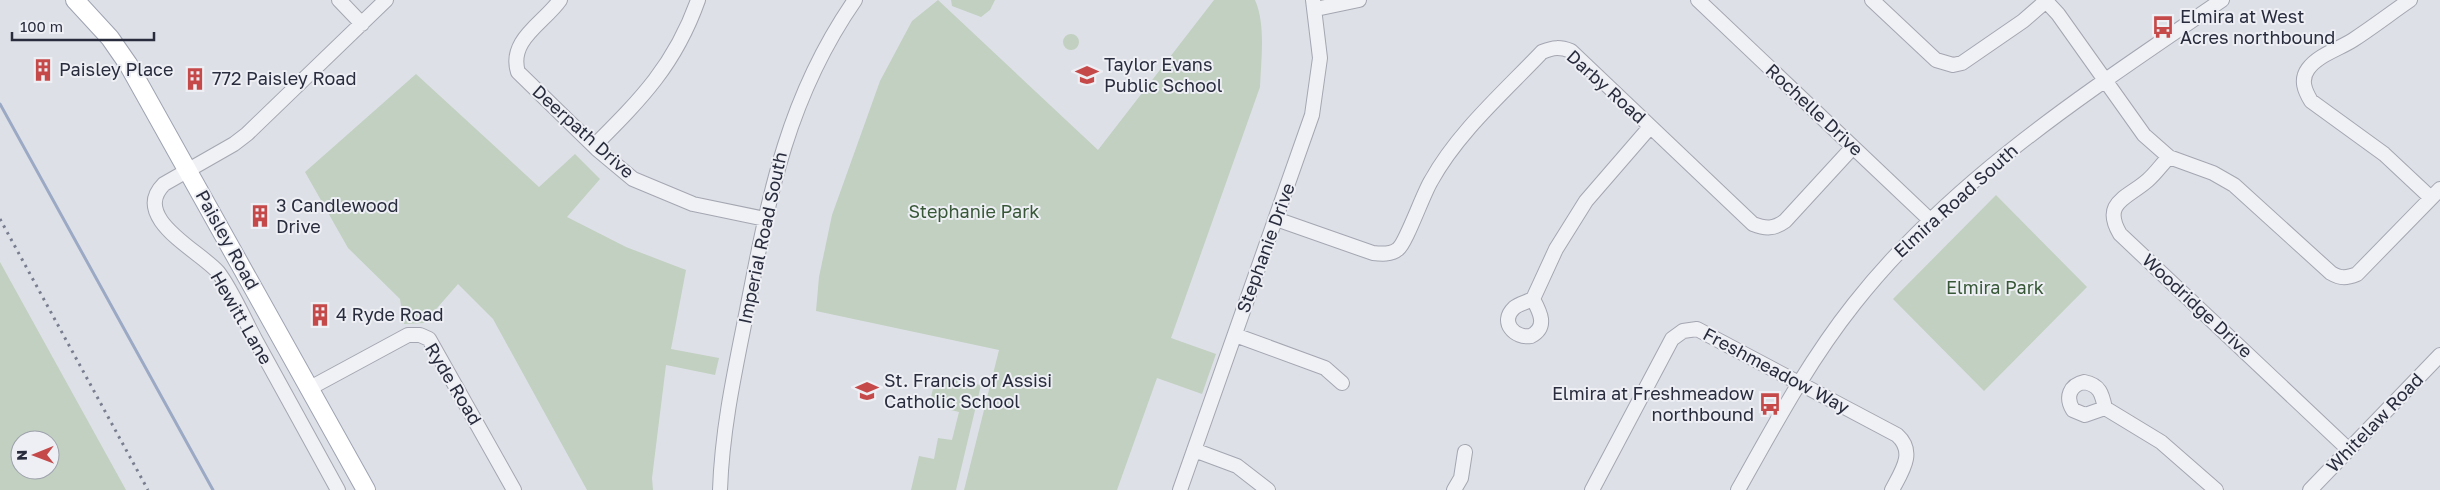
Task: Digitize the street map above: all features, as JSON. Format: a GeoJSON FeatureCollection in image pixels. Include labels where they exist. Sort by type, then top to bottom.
{"type":"FeatureCollection","features":[{"type":"Feature","properties":{"kind":"main road","name":"Paisley Road"},"geometry":{"type":"LineString","coordinates":[[83,2],[128,64],[366,490]]}},
{"type":"Feature","properties":{"kind":"street"},"geometry":{"type":"LineString","coordinates":[[339,0],[362,24]]}},
{"type":"Feature","properties":{"kind":"street","name":"Hewitt Lane"},"geometry":{"type":"LineString","coordinates":[[338,490],[218,273],[170,234],[159,217],[154,201],[157,191],[164,184],[234,144],[386,0]]}},
{"type":"Feature","properties":{"kind":"street","name":"Deerpath Drive"},"geometry":{"type":"LineString","coordinates":[[560,0],[520,44],[514,61],[518,72],[594,146],[633,179],[693,204],[765,219]]}},
{"type":"Feature","properties":{"kind":"street"},"geometry":{"type":"LineString","coordinates":[[594,146],[637,103],[658,78],[683,38],[698,0]]}},
{"type":"Feature","properties":{"kind":"street","name":"Imperial Road South"},"geometry":{"type":"LineString","coordinates":[[720,490],[724,425],[765,219],[780,156],[804,91],[855,0]]}},
{"type":"Feature","properties":{"kind":"street"},"geometry":{"type":"LineString","coordinates":[[1314,4],[1359,0]]}},
{"type":"Feature","properties":{"kind":"street","name":"Rochelle Drive"},"geometry":{"type":"LineString","coordinates":[[1698,0],[1930,220]]}},
{"type":"Feature","properties":{"kind":"street"},"geometry":{"type":"LineString","coordinates":[[1872,0],[1936,60],[1954,66],[1962,63],[2023,21],[2046,0],[2144,135],[2169,157],[2213,173],[2234,184],[2331,273],[2338,277],[2347,278],[2358,274],[2436,193],[2311,101],[2305,92],[2303,80],[2307,70],[2315,61],[2353,40],[2410,0]]}},
{"type":"Feature","properties":{"kind":"street","name":"Elmira Road South"},"geometry":{"type":"LineString","coordinates":[[1738,490],[1799,382],[1854,304],[1900,250],[1991,164],[2105,80],[2222,0]]}},
{"type":"Feature","properties":{"kind":"street","name":"Stephanie Drive"},"geometry":{"type":"LineString","coordinates":[[1180,490],[1308,130],[1316,98],[1320,58],[1314,4]]}},
{"type":"Feature","properties":{"kind":"street","name":"Darby Road"},"geometry":{"type":"LineString","coordinates":[[1276,219],[1373,253],[1382,254],[1398,249],[1404,242],[1431,180],[1455,145],[1542,52],[1560,47],[1571,51],[1753,224],[1764,228],[1776,228],[1785,221],[1853,147]]}},
{"type":"Feature","properties":{"kind":"street"},"geometry":{"type":"LineString","coordinates":[[1533,299],[1556,249],[1586,201],[1650,127]]}},
{"type":"Feature","properties":{"kind":"street","name":"Woodridge Drive"},"geometry":{"type":"LineString","coordinates":[[2169,157],[2147,181],[2119,200],[2113,214],[2115,225],[2120,234],[2349,450]]}},
{"type":"Feature","properties":{"kind":"street","name":"Freshmeadow Way"},"geometry":{"type":"LineString","coordinates":[[1592,490],[1676,334],[1689,329],[1704,331],[1901,438],[1907,452],[1906,463],[1892,490]]}},
{"type":"Feature","properties":{"kind":"street","name":"Ryde Road"},"geometry":{"type":"LineString","coordinates":[[310,388],[408,335],[420,335],[429,339],[514,490]]}},
{"type":"Feature","properties":{"kind":"street"},"geometry":{"type":"LineString","coordinates":[[1235,335],[1325,368],[1342,383]]}},
{"type":"Feature","properties":{"kind":"street","name":"Whitelaw Road"},"geometry":{"type":"LineString","coordinates":[[2310,490],[2440,356]]}},
{"type":"Feature","properties":{"kind":"street"},"geometry":{"type":"LineString","coordinates":[[2105,408],[2161,442],[2216,490]]}},
{"type":"Feature","properties":{"kind":"street"},"geometry":{"type":"LineString","coordinates":[[1194,450],[1237,466],[1268,490]]}},
{"type":"Feature","properties":{"kind":"street"},"geometry":{"type":"LineString","coordinates":[[1454,490],[1461,478],[1465,452]]}},
{"type":"Feature","properties":{"kind":"green space","name":"Stephanie Park"},"geometry":{"type":"Polygon","coordinates":[[[938,0],[1098,150],[1214,0],[1255,0],[1262,31],[1260,87],[1171,338],[1216,354],[1202,394],[1157,378],[1117,490],[964,490],[999,350],[816,311],[819,277],[832,215],[880,81],[912,21],[938,0]]]}},
{"type":"Feature","properties":{"kind":"green space"},"geometry":{"type":"Polygon","coordinates":[[[951,0],[995,0],[990,10],[981,17],[952,6],[951,0]]]}},
{"type":"Feature","properties":{"kind":"green space"},"geometry":{"type":"Polygon","coordinates":[[[1068,34],[1074,34],[1079,39],[1077,48],[1068,50],[1063,45],[1063,39],[1068,34]]]}},
{"type":"Feature","properties":{"kind":"green space"},"geometry":{"type":"Polygon","coordinates":[[[416,74],[539,187],[575,154],[600,179],[567,217],[626,247],[686,270],[671,349],[719,358],[715,375],[666,365],[652,478],[653,490],[587,490],[493,319],[458,284],[424,323],[404,324],[400,299],[348,248],[305,172],[416,74]]]}},
{"type":"Feature","properties":{"kind":"green space","name":"Elmira Park"},"geometry":{"type":"Polygon","coordinates":[[[1996,195],[2087,287],[1984,391],[1893,299],[1996,195]]]}},
{"type":"Feature","properties":{"kind":"green space"},"geometry":{"type":"Polygon","coordinates":[[[0,262],[126,490],[0,490],[0,262]]]}},
{"type":"Feature","properties":{"kind":"green space"},"geometry":{"type":"Polygon","coordinates":[[[936,376],[981,385],[956,490],[911,490],[919,456],[934,459],[938,438],[952,440],[959,412],[947,409],[948,402],[931,397],[936,376]]]}},
{"type":"Feature","properties":{"kind":"waterway"},"geometry":{"type":"LineString","coordinates":[[0,104],[213,490]]}},
{"type":"Feature","properties":{"kind":"railway"},"geometry":{"type":"LineString","coordinates":[[0,219],[148,490]]}},
{"type":"Feature","properties":{"kind":"place","name":"Elmira at West Acres northbound"},"geometry":{"type":"Point","coordinates":[2163,27]}},
{"type":"Feature","properties":{"kind":"place","name":"Paisley Place"},"geometry":{"type":"Point","coordinates":[43,70]}},
{"type":"Feature","properties":{"kind":"place","name":"Taylor Evans Public School"},"geometry":{"type":"Point","coordinates":[1087,75]}},
{"type":"Feature","properties":{"kind":"place","name":"772 Paisley Road"},"geometry":{"type":"Point","coordinates":[195,79]}},
{"type":"Feature","properties":{"kind":"place","name":"3 Candlewood Drive"},"geometry":{"type":"Point","coordinates":[260,216]}},
{"type":"Feature","properties":{"kind":"place","name":"4 Ryde Road"},"geometry":{"type":"Point","coordinates":[320,315]}},
{"type":"Feature","properties":{"kind":"place","name":"St. Francis of Assisi Catholic School"},"geometry":{"type":"Point","coordinates":[867,391]}},
{"type":"Feature","properties":{"kind":"place","name":"Elmira at Freshmeadow northbound"},"geometry":{"type":"Point","coordinates":[1770,404]}}]}
